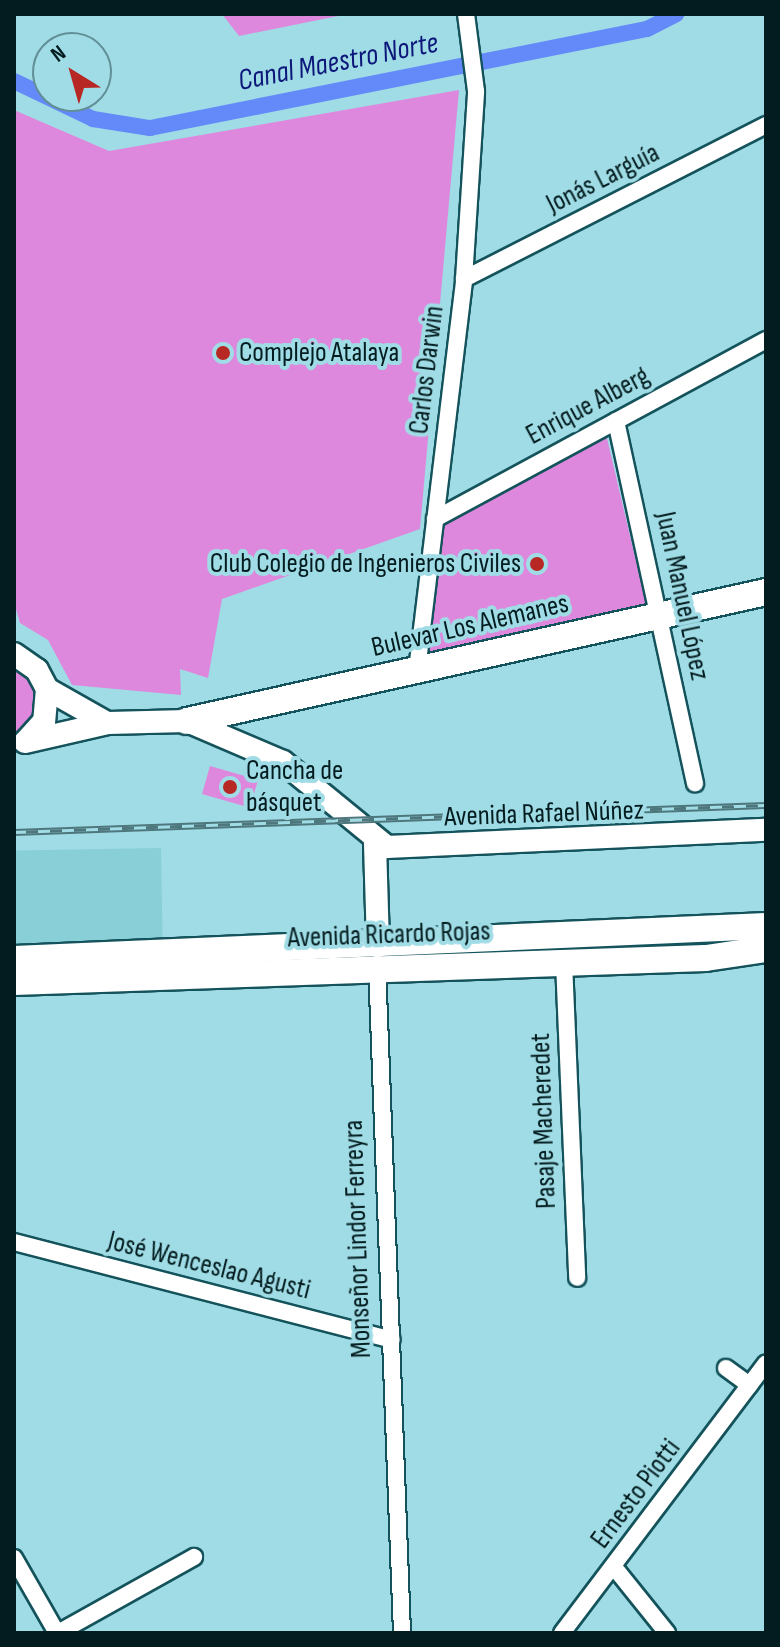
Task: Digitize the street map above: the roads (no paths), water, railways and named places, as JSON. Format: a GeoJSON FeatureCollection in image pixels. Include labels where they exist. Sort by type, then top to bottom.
{"type":"FeatureCollection","features":[{"type":"Feature","properties":{"kind":"main road","name":"Bulevar Los Alemanes"},"geometry":{"type":"LineString","coordinates":[[187,721],[766,592]]}},
{"type":"Feature","properties":{"kind":"main road"},"geometry":{"type":"LineString","coordinates":[[16,653],[47,689],[108,723]]}},
{"type":"Feature","properties":{"kind":"main road"},"geometry":{"type":"LineString","coordinates":[[20,744],[44,721],[47,689]]}},
{"type":"Feature","properties":{"kind":"main road"},"geometry":{"type":"LineString","coordinates":[[254,746],[243,725],[268,703]]}},
{"type":"Feature","properties":{"kind":"main road"},"geometry":{"type":"LineString","coordinates":[[20,744],[108,723],[187,721],[254,746],[296,772],[375,844]]}},
{"type":"Feature","properties":{"kind":"main road","name":"Avenida Rafael Núñez"},"geometry":{"type":"LineString","coordinates":[[375,844],[417,850],[765,834]]}},
{"type":"Feature","properties":{"kind":"main road","name":"Monseñor Lindor Ferreyra"},"geometry":{"type":"LineString","coordinates":[[375,844],[378,956]]}},
{"type":"Feature","properties":{"kind":"main road"},"geometry":{"type":"LineString","coordinates":[[376,882],[417,850]]}},
{"type":"Feature","properties":{"kind":"main road","name":"Avenida Ricardo Rojas"},"geometry":{"type":"LineString","coordinates":[[16,966],[378,956],[766,926]]}},
{"type":"Feature","properties":{"kind":"main road","name":"Avenida Ricardo Rojas"},"geometry":{"type":"LineString","coordinates":[[378,956],[564,962],[766,949]]}},
{"type":"Feature","properties":{"kind":"street","name":"Carlos Darwin"},"geometry":{"type":"LineString","coordinates":[[417,670],[464,279],[475,75],[466,18]]}},
{"type":"Feature","properties":{"kind":"street","name":"Jonás Larguía"},"geometry":{"type":"LineString","coordinates":[[464,279],[766,125]]}},
{"type":"Feature","properties":{"kind":"street","name":"Enrique Alberg"},"geometry":{"type":"LineString","coordinates":[[435,519],[766,340]]}},
{"type":"Feature","properties":{"kind":"street","name":"Juan Manuel López"},"geometry":{"type":"LineString","coordinates":[[616,421],[695,783]]}},
{"type":"Feature","properties":{"kind":"street","name":"Monseñor Lindor Ferreyra"},"geometry":{"type":"LineString","coordinates":[[378,956],[402,1633]]}},
{"type":"Feature","properties":{"kind":"street","name":"Pasaje Macheredet"},"geometry":{"type":"LineString","coordinates":[[564,962],[577,1278]]}},
{"type":"Feature","properties":{"kind":"street","name":"José Wenceslao Agusti"},"geometry":{"type":"LineString","coordinates":[[14,1242],[392,1340]]}},
{"type":"Feature","properties":{"kind":"street","name":"Ernesto Piotti"},"geometry":{"type":"LineString","coordinates":[[562,1633],[766,1363]]}},
{"type":"Feature","properties":{"kind":"street"},"geometry":{"type":"LineString","coordinates":[[726,1368],[749,1385]]}},
{"type":"Feature","properties":{"kind":"street"},"geometry":{"type":"LineString","coordinates":[[14,1558],[58,1633],[194,1557]]}},
{"type":"Feature","properties":{"kind":"street"},"geometry":{"type":"LineString","coordinates":[[614,1567],[667,1633]]}},
{"type":"Feature","properties":{"kind":"waterway","name":"Canal Maestro Norte"},"geometry":{"type":"LineString","coordinates":[[14,81],[93,119],[150,128],[647,29],[676,14]]}},
{"type":"Feature","properties":{"kind":"railway"},"geometry":{"type":"LineString","coordinates":[[14,832],[766,805]]}},
{"type":"Feature","properties":{"kind":"place","name":"Complejo Atalaya"},"geometry":{"type":"Point","coordinates":[223,353]}},
{"type":"Feature","properties":{"kind":"place","name":"Club Colegio de Ingenieros Civiles"},"geometry":{"type":"Point","coordinates":[537,564]}},
{"type":"Feature","properties":{"kind":"place","name":"Cancha de básquet"},"geometry":{"type":"Point","coordinates":[230,787]}}]}
